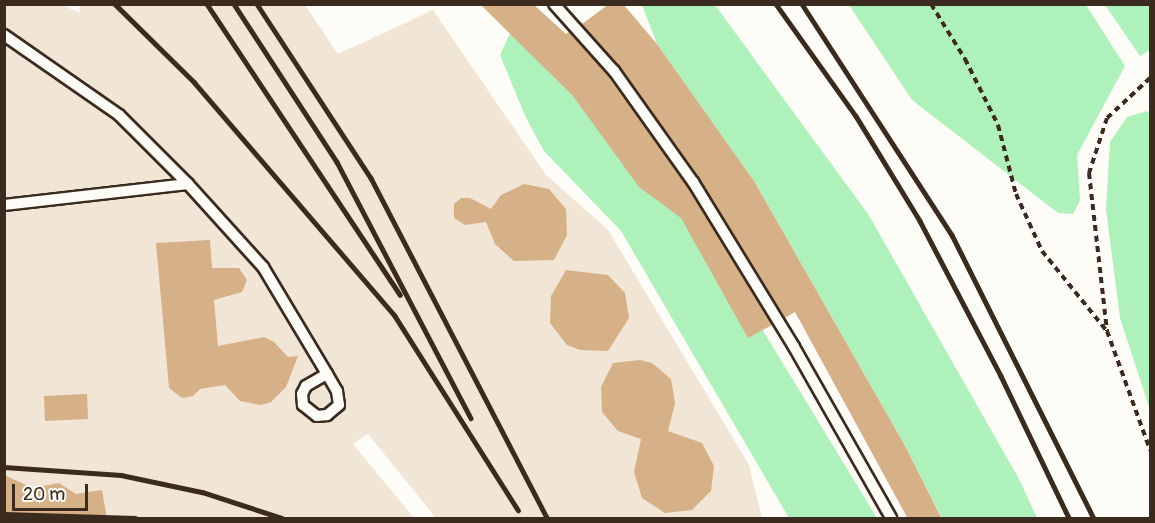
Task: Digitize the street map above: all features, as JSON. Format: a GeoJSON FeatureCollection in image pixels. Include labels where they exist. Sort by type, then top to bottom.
{"type":"FeatureCollection","features":[{"type":"Feature","properties":{"kind":"lane"},"geometry":{"type":"LineString","coordinates":[[554,4],[614,71],[693,182],[794,347],[891,519]]}},
{"type":"Feature","properties":{"kind":"lane"},"geometry":{"type":"LineString","coordinates":[[4,35],[111,108],[188,184],[263,267],[327,374]]}},
{"type":"Feature","properties":{"kind":"lane"},"geometry":{"type":"LineString","coordinates":[[4,205],[188,184]]}},
{"type":"Feature","properties":{"kind":"path"},"geometry":{"type":"LineString","coordinates":[[931,4],[965,59],[998,125],[1016,194],[1042,251],[1107,331]]}},
{"type":"Feature","properties":{"kind":"path"},"geometry":{"type":"LineString","coordinates":[[1150,78],[1107,118],[1089,173],[1107,331],[1150,450]]}},
{"type":"Feature","properties":{"kind":"shaded area"},"geometry":{"type":"Polygon","coordinates":[[[79,4],[305,5],[338,54],[433,10],[546,175],[608,230],[749,465],[762,518],[436,518],[368,434],[353,444],[414,518],[5,518],[4,5],[62,5],[80,13],[79,4]]]}},
{"type":"Feature","properties":{"kind":"green space"},"geometry":{"type":"Polygon","coordinates":[[[642,5],[715,5],[868,214],[1019,479],[1037,518],[942,518],[904,444],[754,181],[657,44],[642,5]]]}},
{"type":"Feature","properties":{"kind":"green space"},"geometry":{"type":"Polygon","coordinates":[[[849,5],[1086,5],[1125,66],[1077,155],[1080,200],[1073,214],[1058,213],[912,100],[849,5]]]}},
{"type":"Feature","properties":{"kind":"green space"},"geometry":{"type":"Polygon","coordinates":[[[1105,5],[1150,5],[1150,50],[1140,56],[1105,5]]]}},
{"type":"Feature","properties":{"kind":"green space"},"geometry":{"type":"Polygon","coordinates":[[[514,25],[672,181],[877,518],[789,518],[621,231],[544,151],[526,118],[500,55],[514,25]]]}},
{"type":"Feature","properties":{"kind":"green space"},"geometry":{"type":"Polygon","coordinates":[[[1147,111],[1150,115],[1150,410],[1120,318],[1106,209],[1110,142],[1127,117],[1147,111]]]}},
{"type":"Feature","properties":{"kind":"building"},"geometry":{"type":"Polygon","coordinates":[[[480,4],[533,4],[566,34],[569,32],[608,76],[687,186],[772,325],[748,338],[681,218],[639,187],[573,96],[480,4]]]}},
{"type":"Feature","properties":{"kind":"building"},"geometry":{"type":"Polygon","coordinates":[[[609,4],[623,4],[657,44],[754,181],[904,444],[942,519],[908,519],[795,312],[785,318],[699,178],[620,67],[582,24],[609,4]]]}},
{"type":"Feature","properties":{"kind":"building"},"geometry":{"type":"Polygon","coordinates":[[[524,184],[549,189],[566,209],[567,235],[554,260],[514,261],[495,244],[486,222],[465,225],[454,218],[454,204],[461,198],[470,198],[491,209],[501,195],[524,184]]]}},
{"type":"Feature","properties":{"kind":"building"},"geometry":{"type":"Polygon","coordinates":[[[210,240],[212,268],[239,268],[247,280],[242,292],[214,300],[218,346],[264,337],[274,342],[288,357],[298,356],[286,387],[271,402],[261,405],[240,401],[225,385],[200,389],[193,396],[182,398],[169,388],[156,243],[210,240]]]}},
{"type":"Feature","properties":{"kind":"building"},"geometry":{"type":"Polygon","coordinates":[[[566,270],[608,275],[625,293],[629,318],[608,351],[580,350],[567,345],[550,323],[551,296],[566,270]]]}},
{"type":"Feature","properties":{"kind":"building"},"geometry":{"type":"Polygon","coordinates":[[[640,360],[652,363],[671,379],[675,403],[668,431],[702,443],[714,466],[711,491],[692,510],[665,513],[642,498],[634,472],[641,439],[618,431],[602,412],[601,387],[613,363],[640,360]]]}},
{"type":"Feature","properties":{"kind":"building"},"geometry":{"type":"Polygon","coordinates":[[[87,394],[88,419],[45,421],[44,396],[87,394]]]}},
{"type":"Feature","properties":{"kind":"building"},"geometry":{"type":"Polygon","coordinates":[[[4,475],[33,488],[59,483],[76,494],[102,490],[107,519],[4,519],[4,475]]]}},
{"type":"Feature","properties":{"kind":"railway"},"geometry":{"type":"LineString","coordinates":[[115,4],[194,82],[395,316],[518,510]]}},
{"type":"Feature","properties":{"kind":"railway"},"geometry":{"type":"LineString","coordinates":[[207,4],[400,295]]}},
{"type":"Feature","properties":{"kind":"railway"},"geometry":{"type":"LineString","coordinates":[[234,4],[337,162],[471,418]]}},
{"type":"Feature","properties":{"kind":"railway"},"geometry":{"type":"LineString","coordinates":[[257,4],[371,178],[547,518]]}},
{"type":"Feature","properties":{"kind":"railway"},"geometry":{"type":"LineString","coordinates":[[776,4],[856,116],[920,221],[1001,376],[1069,518]]}},
{"type":"Feature","properties":{"kind":"railway"},"geometry":{"type":"LineString","coordinates":[[802,4],[952,235],[1094,518]]}},
{"type":"Feature","properties":{"kind":"railway"},"geometry":{"type":"LineString","coordinates":[[4,467],[121,475],[202,492],[282,518]]}},
{"type":"Feature","properties":{"kind":"railway"},"geometry":{"type":"LineString","coordinates":[[4,514],[135,518]]}}]}
